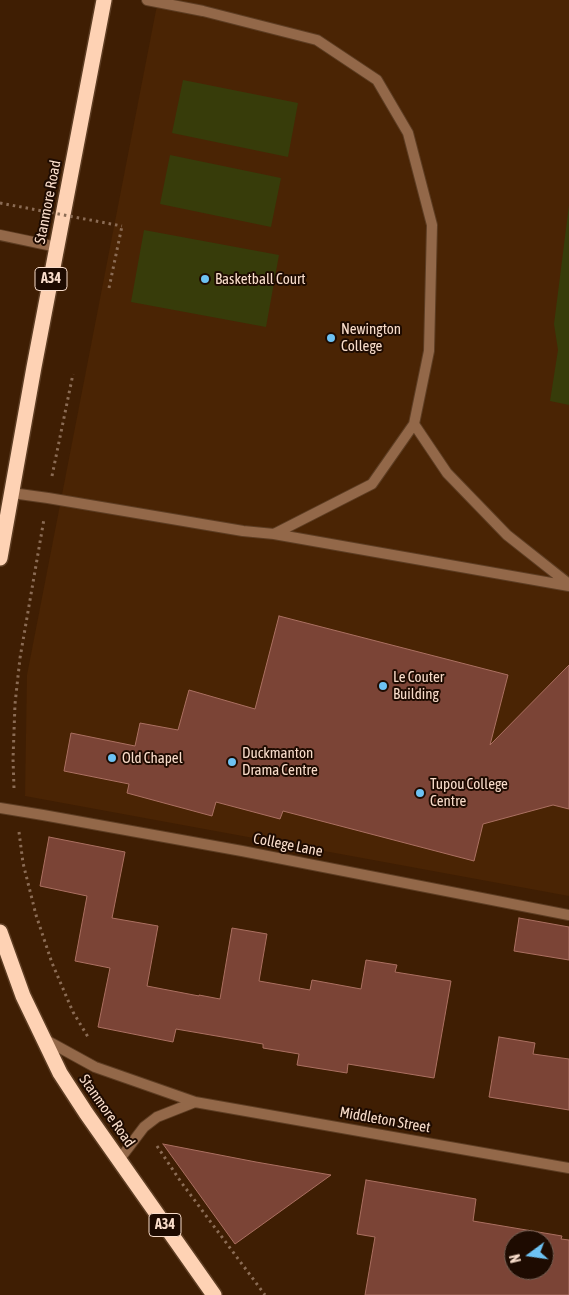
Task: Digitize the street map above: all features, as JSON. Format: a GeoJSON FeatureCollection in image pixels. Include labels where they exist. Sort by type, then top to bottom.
{"type":"FeatureCollection","features":[{"type":"Feature","properties":{"kind":"highway","name":"Stanmore Road"},"geometry":{"type":"LineString","coordinates":[[0,558],[104,0]]}},
{"type":"Feature","properties":{"kind":"highway","name":"Stanmore Road"},"geometry":{"type":"LineString","coordinates":[[0,932],[22,996],[60,1072],[86,1113],[212,1294]]}},
{"type":"Feature","properties":{"kind":"street"},"geometry":{"type":"LineString","coordinates":[[147,0],[204,11],[317,40],[377,80],[408,132],[432,225],[429,351],[414,424],[372,484],[274,534]]}},
{"type":"Feature","properties":{"kind":"street"},"geometry":{"type":"LineString","coordinates":[[0,235],[57,247]]}},
{"type":"Feature","properties":{"kind":"street"},"geometry":{"type":"LineString","coordinates":[[414,424],[447,472],[507,535],[569,585]]}},
{"type":"Feature","properties":{"kind":"street"},"geometry":{"type":"LineString","coordinates":[[12,493],[243,531],[274,534],[569,585]]}},
{"type":"Feature","properties":{"kind":"street","name":"College Lane"},"geometry":{"type":"LineString","coordinates":[[0,808],[242,851],[569,915]]}},
{"type":"Feature","properties":{"kind":"street","name":"Middleton Street"},"geometry":{"type":"LineString","coordinates":[[42,1037],[95,1067],[195,1102],[569,1168]]}},
{"type":"Feature","properties":{"kind":"street"},"geometry":{"type":"LineString","coordinates":[[119,1160],[144,1127],[157,1117],[195,1102]]}},
{"type":"Feature","properties":{"kind":"path"},"geometry":{"type":"LineString","coordinates":[[0,203],[122,226],[109,288]]}},
{"type":"Feature","properties":{"kind":"path"},"geometry":{"type":"LineString","coordinates":[[73,374],[48,498],[20,658],[15,704],[13,759],[16,810],[23,863],[36,915],[52,963],[73,1012],[108,1071]]}},
{"type":"Feature","properties":{"kind":"path"},"geometry":{"type":"LineString","coordinates":[[144,1127],[181,1182],[265,1295]]}},
{"type":"Feature","properties":{"kind":"shaded area","name":"Newington College"},"geometry":{"type":"Polygon","coordinates":[[[158,0],[569,0],[569,896],[25,796],[27,675],[158,0]]]}},
{"type":"Feature","properties":{"kind":"green space"},"geometry":{"type":"Polygon","coordinates":[[[183,80],[298,103],[288,157],[172,133],[183,80]]]}},
{"type":"Feature","properties":{"kind":"green space"},"geometry":{"type":"Polygon","coordinates":[[[170,155],[281,178],[271,227],[160,204],[170,155]]]}},
{"type":"Feature","properties":{"kind":"green space"},"geometry":{"type":"Polygon","coordinates":[[[569,205],[569,405],[550,401],[558,350],[554,324],[569,205]]]}},
{"type":"Feature","properties":{"kind":"green space","name":"Basketball Court"},"geometry":{"type":"Polygon","coordinates":[[[144,230],[279,255],[266,327],[131,302],[144,230]]]}},
{"type":"Feature","properties":{"kind":"building"},"geometry":{"type":"Polygon","coordinates":[[[279,616],[508,675],[490,745],[569,665],[569,809],[553,805],[483,824],[474,861],[283,811],[280,819],[216,802],[212,816],[127,793],[129,784],[64,771],[71,733],[135,746],[140,723],[178,730],[189,690],[255,709],[279,616]]]}},
{"type":"Feature","properties":{"kind":"building"},"geometry":{"type":"Polygon","coordinates":[[[49,837],[125,852],[112,918],[158,926],[147,986],[220,999],[232,928],[267,934],[259,981],[310,990],[312,980],[361,989],[366,960],[397,965],[395,972],[451,981],[434,1078],[348,1064],[347,1073],[297,1065],[299,1054],[263,1048],[263,1044],[176,1029],[173,1042],[98,1027],[110,968],[75,961],[87,896],[40,886],[49,837]]]}},
{"type":"Feature","properties":{"kind":"building"},"geometry":{"type":"Polygon","coordinates":[[[519,918],[569,927],[569,960],[514,951],[519,918]]]}},
{"type":"Feature","properties":{"kind":"building"},"geometry":{"type":"Polygon","coordinates":[[[499,1037],[535,1043],[533,1054],[569,1059],[569,1110],[489,1097],[499,1037]]]}},
{"type":"Feature","properties":{"kind":"building"},"geometry":{"type":"Polygon","coordinates":[[[163,1144],[256,1162],[331,1175],[235,1244],[163,1144]]]}},
{"type":"Feature","properties":{"kind":"building"},"geometry":{"type":"Polygon","coordinates":[[[366,1180],[476,1199],[473,1221],[526,1230],[504,1230],[504,1280],[554,1280],[554,1235],[562,1236],[561,1239],[569,1240],[569,1295],[365,1295],[375,1237],[357,1234],[366,1180]]]}},
{"type":"Feature","properties":{"kind":"place","name":"Basketball Court"},"geometry":{"type":"Point","coordinates":[205,279]}},
{"type":"Feature","properties":{"kind":"place","name":"Newington College"},"geometry":{"type":"Point","coordinates":[331,338]}},
{"type":"Feature","properties":{"kind":"place","name":"Le Couter Building"},"geometry":{"type":"Point","coordinates":[383,686]}},
{"type":"Feature","properties":{"kind":"place","name":"Old Chapel"},"geometry":{"type":"Point","coordinates":[112,758]}},
{"type":"Feature","properties":{"kind":"place","name":"Duckmanton Drama Centre"},"geometry":{"type":"Point","coordinates":[232,762]}},
{"type":"Feature","properties":{"kind":"place","name":"Tupou College Centre"},"geometry":{"type":"Point","coordinates":[420,793]}}]}
